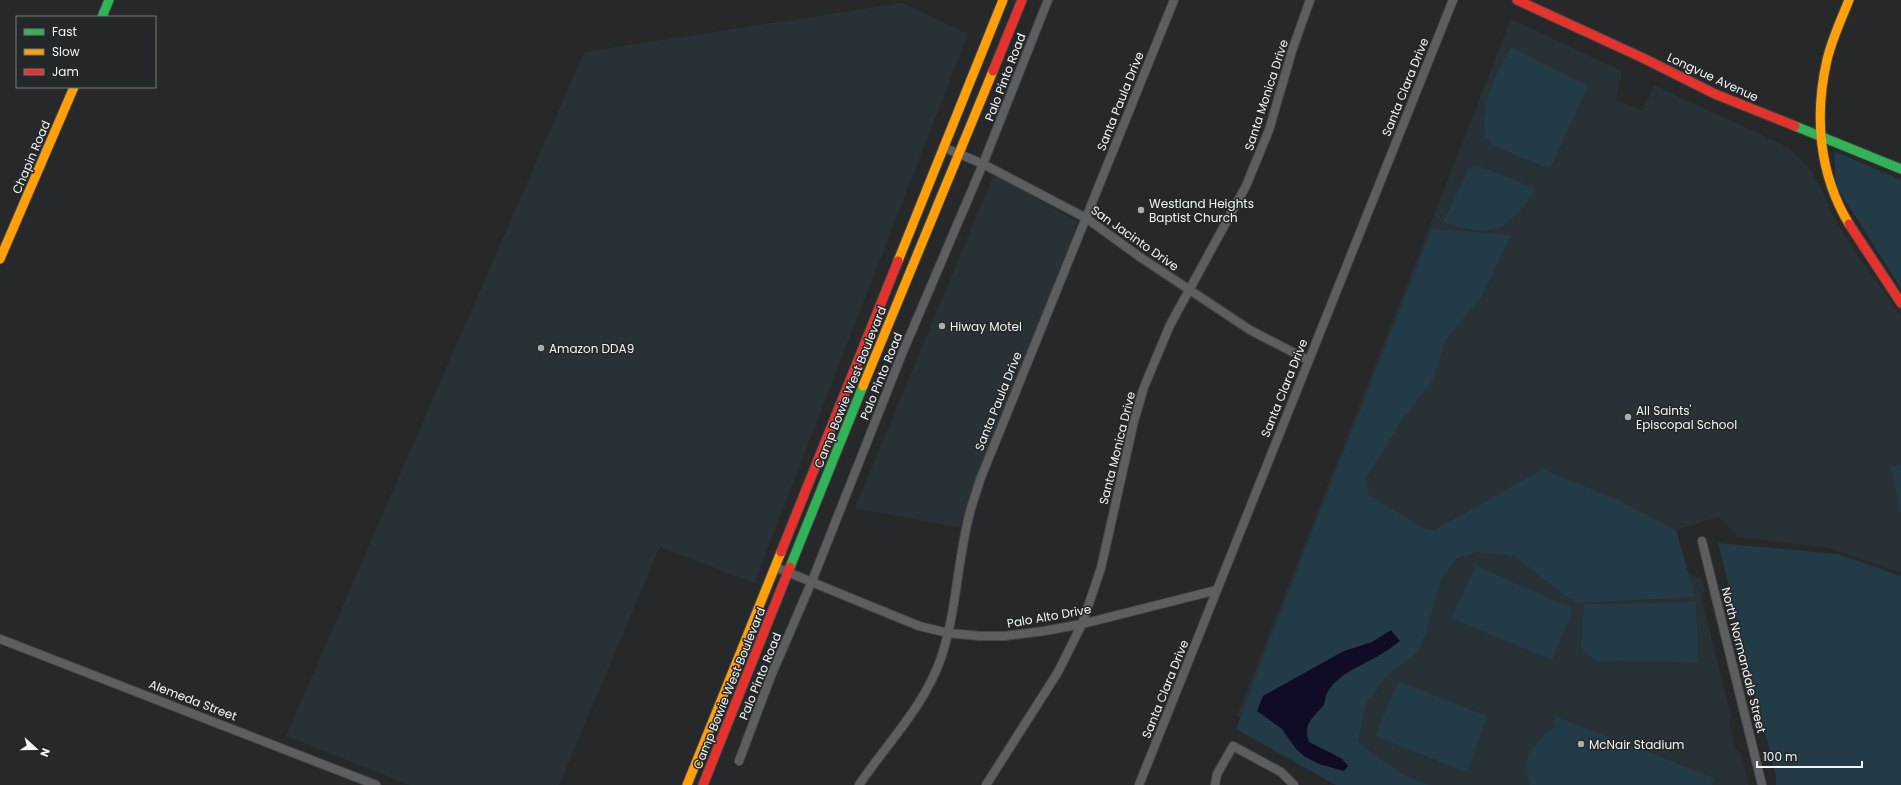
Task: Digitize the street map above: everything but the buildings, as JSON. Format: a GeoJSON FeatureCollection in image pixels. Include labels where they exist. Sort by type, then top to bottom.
{"type":"FeatureCollection","features":[{"type":"Feature","properties":{"kind":"main road"},"geometry":{"type":"LineString","coordinates":[[102,16],[109,0]]}},
{"type":"Feature","properties":{"kind":"main road","name":"Camp Bowie West Boulevard"},"geometry":{"type":"LineString","coordinates":[[687,785],[857,359],[1003,0]]}},
{"type":"Feature","properties":{"kind":"main road","name":"Camp Bowie West Boulevard"},"geometry":{"type":"LineString","coordinates":[[703,785],[871,366],[1022,0]]}},
{"type":"Feature","properties":{"kind":"main road","name":"Longvue Avenue"},"geometry":{"type":"LineString","coordinates":[[1517,0],[1643,58],[1716,94],[1901,169]]}},
{"type":"Feature","properties":{"kind":"main road"},"geometry":{"type":"LineString","coordinates":[[1849,0],[1827,59],[1820,100],[1819,137],[1825,167],[1841,210],[1858,240],[1901,303]]}},
{"type":"Feature","properties":{"kind":"main road","name":"Chapin Road"},"geometry":{"type":"LineString","coordinates":[[0,259],[74,88]]}},
{"type":"Feature","properties":{"kind":"main road"},"geometry":{"type":"LineString","coordinates":[[857,359],[871,366]]}},
{"type":"Feature","properties":{"kind":"street","name":"Palo Pinto Road"},"geometry":{"type":"LineString","coordinates":[[739,762],[771,676],[812,581],[902,354],[983,164],[1048,0]]}},
{"type":"Feature","properties":{"kind":"street","name":"Santa Paula Drive"},"geometry":{"type":"LineString","coordinates":[[859,785],[912,714],[941,658],[948,633],[970,512],[980,480],[1174,0]]}},
{"type":"Feature","properties":{"kind":"street","name":"Santa Monica Drive"},"geometry":{"type":"LineString","coordinates":[[986,785],[1058,672],[1082,624],[1101,568],[1134,421],[1144,387],[1170,326],[1246,186],[1266,137],[1292,51],[1310,0]]}},
{"type":"Feature","properties":{"kind":"street","name":"Santa Clara Drive"},"geometry":{"type":"LineString","coordinates":[[1139,785],[1453,0]]}},
{"type":"Feature","properties":{"kind":"street","name":"San Jacinto Drive"},"geometry":{"type":"LineString","coordinates":[[943,147],[983,164],[1086,218],[1140,257],[1250,330],[1308,360]]}},
{"type":"Feature","properties":{"kind":"street","name":"North Normandale Street"},"geometry":{"type":"LineString","coordinates":[[1702,541],[1762,785]]}},
{"type":"Feature","properties":{"kind":"street","name":"Palo Alto Drive"},"geometry":{"type":"LineString","coordinates":[[775,567],[919,626],[948,633],[1011,636],[1082,624],[1217,590]]}},
{"type":"Feature","properties":{"kind":"street","name":"Alemeda Street"},"geometry":{"type":"LineString","coordinates":[[0,639],[376,785]]}},
{"type":"Feature","properties":{"kind":"street"},"geometry":{"type":"LineString","coordinates":[[1215,785],[1217,774],[1233,746],[1281,772],[1294,785]]}},
{"type":"Feature","properties":{"kind":"shaded area"},"geometry":{"type":"Polygon","coordinates":[[[902,3],[968,34],[754,583],[660,547],[559,785],[410,785],[286,736],[584,52],[902,3]]]}},
{"type":"Feature","properties":{"kind":"shaded area","name":"All Saints' Episcopal School"},"geometry":{"type":"Polygon","coordinates":[[[1511,19],[1622,71],[1616,100],[1642,111],[1654,85],[1789,148],[1808,167],[1822,189],[1831,213],[1856,253],[1901,316],[1901,573],[1829,548],[1738,537],[1718,517],[1676,530],[1678,546],[1686,570],[1690,574],[1702,579],[1705,591],[1701,595],[1731,717],[1729,721],[1736,750],[1741,754],[1749,785],[1390,785],[1284,735],[1237,716],[1511,19]]]}},
{"type":"Feature","properties":{"kind":"shaded area"},"geometry":{"type":"Polygon","coordinates":[[[1511,47],[1588,86],[1550,169],[1493,145],[1485,137],[1485,113],[1490,90],[1511,47]]]}},
{"type":"Feature","properties":{"kind":"shaded area"},"geometry":{"type":"Polygon","coordinates":[[[1834,151],[1901,180],[1901,288],[1836,186],[1834,151]]]}},
{"type":"Feature","properties":{"kind":"shaded area"},"geometry":{"type":"Polygon","coordinates":[[[1476,165],[1536,189],[1516,215],[1507,223],[1497,228],[1475,230],[1443,222],[1469,168],[1476,165]]]}},
{"type":"Feature","properties":{"kind":"shaded area"},"geometry":{"type":"Polygon","coordinates":[[[994,174],[1078,222],[960,528],[855,508],[994,174]]]}},
{"type":"Feature","properties":{"kind":"shaded area"},"geometry":{"type":"Polygon","coordinates":[[[1432,229],[1511,235],[1481,298],[1445,341],[1433,380],[1404,417],[1366,478],[1369,495],[1425,529],[1435,530],[1543,469],[1618,500],[1676,530],[1695,597],[1575,603],[1514,556],[1477,552],[1456,559],[1441,579],[1426,632],[1418,652],[1389,673],[1365,705],[1358,742],[1383,762],[1401,773],[1431,785],[1336,785],[1236,729],[1432,229]]]}},
{"type":"Feature","properties":{"kind":"shaded area"},"geometry":{"type":"Polygon","coordinates":[[[1901,464],[1901,512],[1890,466],[1901,464]]]}},
{"type":"Feature","properties":{"kind":"shaded area"},"geometry":{"type":"Polygon","coordinates":[[[1718,543],[1838,554],[1901,576],[1901,785],[1776,785],[1776,776],[1718,543]]]}},
{"type":"Feature","properties":{"kind":"shaded area"},"geometry":{"type":"Polygon","coordinates":[[[1476,566],[1572,608],[1572,612],[1552,660],[1451,618],[1476,566]]]}},
{"type":"Feature","properties":{"kind":"shaded area"},"geometry":{"type":"Polygon","coordinates":[[[1696,602],[1698,662],[1596,661],[1581,648],[1584,604],[1696,602]]]}},
{"type":"Feature","properties":{"kind":"shaded area"},"geometry":{"type":"Polygon","coordinates":[[[1391,630],[1400,641],[1383,653],[1337,680],[1331,686],[1323,705],[1308,726],[1307,736],[1309,742],[1342,759],[1348,766],[1344,771],[1319,764],[1304,756],[1296,749],[1282,729],[1257,711],[1263,696],[1344,651],[1372,642],[1391,630]]]}},
{"type":"Feature","properties":{"kind":"shaded area"},"geometry":{"type":"Polygon","coordinates":[[[1398,681],[1487,716],[1467,772],[1375,736],[1398,681]]]}},
{"type":"Feature","properties":{"kind":"shaded area","name":"McNair Stadium"},"geometry":{"type":"Polygon","coordinates":[[[1555,716],[1714,778],[1712,785],[1530,785],[1525,771],[1529,753],[1544,734],[1557,726],[1553,724],[1555,716]]]}},
{"type":"Feature","properties":{"kind":"traffic: fast"},"geometry":{"type":"LineString","coordinates":[[102,16],[109,0]]}},
{"type":"Feature","properties":{"kind":"traffic: fast"},"geometry":{"type":"LineString","coordinates":[[1795,126],[1901,169]]}},
{"type":"Feature","properties":{"kind":"traffic: fast"},"geometry":{"type":"LineString","coordinates":[[790,567],[863,386]]}},
{"type":"Feature","properties":{"kind":"traffic: slow"},"geometry":{"type":"LineString","coordinates":[[898,261],[1003,0]]}},
{"type":"Feature","properties":{"kind":"traffic: slow"},"geometry":{"type":"LineString","coordinates":[[1849,0],[1834,37],[1827,60],[1823,81],[1820,123],[1825,165],[1839,205],[1849,224]]}},
{"type":"Feature","properties":{"kind":"traffic: slow"},"geometry":{"type":"LineString","coordinates":[[863,386],[993,71]]}},
{"type":"Feature","properties":{"kind":"traffic: slow"},"geometry":{"type":"LineString","coordinates":[[0,259],[74,88]]}},
{"type":"Feature","properties":{"kind":"traffic: slow"},"geometry":{"type":"LineString","coordinates":[[687,785],[781,552]]}},
{"type":"Feature","properties":{"kind":"traffic: jam"},"geometry":{"type":"LineString","coordinates":[[993,71],[1022,0]]}},
{"type":"Feature","properties":{"kind":"traffic: jam"},"geometry":{"type":"LineString","coordinates":[[1517,0],[1643,58],[1715,94],[1795,126]]}},
{"type":"Feature","properties":{"kind":"traffic: jam"},"geometry":{"type":"LineString","coordinates":[[1849,224],[1901,303]]}},
{"type":"Feature","properties":{"kind":"traffic: jam"},"geometry":{"type":"LineString","coordinates":[[781,552],[898,261]]}},
{"type":"Feature","properties":{"kind":"traffic: jam"},"geometry":{"type":"LineString","coordinates":[[703,785],[790,567]]}},
{"type":"Feature","properties":{"kind":"place","name":"Westland Heights Baptist Church"},"geometry":{"type":"Point","coordinates":[1141,210]}},
{"type":"Feature","properties":{"kind":"place","name":"Hiway Motel"},"geometry":{"type":"Point","coordinates":[942,326]}},
{"type":"Feature","properties":{"kind":"place","name":"Amazon DDA9"},"geometry":{"type":"Point","coordinates":[541,348]}},
{"type":"Feature","properties":{"kind":"place","name":"All Saints' Episcopal School"},"geometry":{"type":"Point","coordinates":[1628,417]}},
{"type":"Feature","properties":{"kind":"place","name":"McNair Stadium"},"geometry":{"type":"Point","coordinates":[1581,744]}}]}
